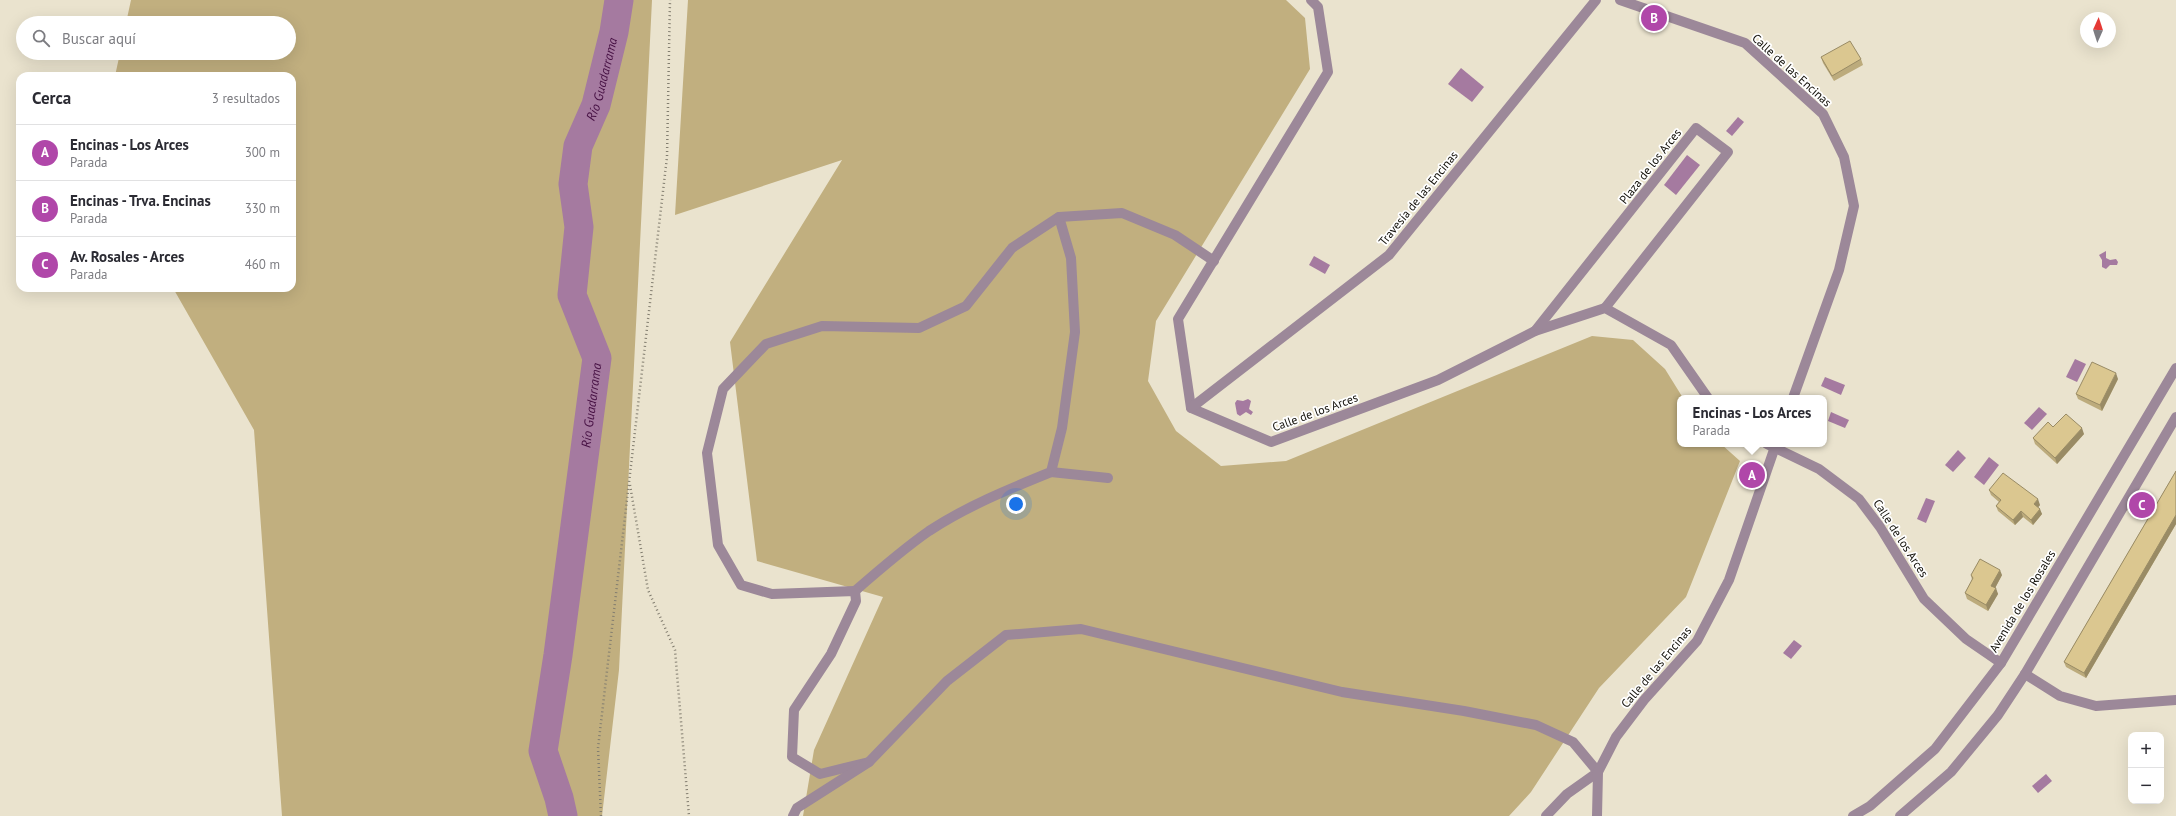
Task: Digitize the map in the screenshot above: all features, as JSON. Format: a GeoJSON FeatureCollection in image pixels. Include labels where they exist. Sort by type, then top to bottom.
{"type":"FeatureCollection","features":[{"type":"Feature","properties":{"kind":"street"},"geometry":{"type":"LineString","coordinates":[[1191,408],[1178,319],[1328,72],[1318,7],[1311,0]]}},
{"type":"Feature","properties":{"kind":"street","name":"Travesía de las Encinas"},"geometry":{"type":"LineString","coordinates":[[1191,408],[1389,255],[1596,0]]}},
{"type":"Feature","properties":{"kind":"street","name":"Calle de las Encinas"},"geometry":{"type":"LineString","coordinates":[[1620,0],[1745,43],[1823,114],[1844,157],[1854,206],[1839,270],[1794,395]]}},
{"type":"Feature","properties":{"kind":"street","name":"Plaza de los Arces"},"geometry":{"type":"LineString","coordinates":[[1535,332],[1696,128],[1728,152],[1605,308]]}},
{"type":"Feature","properties":{"kind":"street"},"geometry":{"type":"LineString","coordinates":[[1108,478],[1051,472],[994,496],[930,531],[888,562],[855,591],[772,594],[741,585],[718,545],[707,453],[723,389],[766,344],[822,326],[920,328],[966,306],[1012,248],[1059,217],[1122,213],[1176,235],[1214,261]]}},
{"type":"Feature","properties":{"kind":"street"},"geometry":{"type":"LineString","coordinates":[[1051,472],[1062,428],[1074,332],[1071,258],[1059,217]]}},
{"type":"Feature","properties":{"kind":"street"},"geometry":{"type":"LineString","coordinates":[[1605,308],[1671,345],[1706,395]]}},
{"type":"Feature","properties":{"kind":"street","name":"Calle de los Arces"},"geometry":{"type":"LineString","coordinates":[[1191,408],[1271,442],[1438,380],[1535,332],[1605,308]]}},
{"type":"Feature","properties":{"kind":"street","name":"Avenida de los Rosales"},"geometry":{"type":"LineString","coordinates":[[1853,816],[1870,806],[1935,749],[2001,663],[2176,368]]}},
{"type":"Feature","properties":{"kind":"street"},"geometry":{"type":"LineString","coordinates":[[1900,816],[1951,772],[1998,715],[2025,674],[2176,417]]}},
{"type":"Feature","properties":{"kind":"street","name":"Calle de las Encinas"},"geometry":{"type":"LineString","coordinates":[[1597,816],[1598,772],[1616,737],[1644,700],[1697,641],[1729,580],[1772,447]]}},
{"type":"Feature","properties":{"kind":"street","name":"Calle de los Arces"},"geometry":{"type":"LineString","coordinates":[[1774,447],[1819,469],[1860,499],[1880,527],[1924,598],[1944,620],[1966,639],[2001,663]]}},
{"type":"Feature","properties":{"kind":"street"},"geometry":{"type":"LineString","coordinates":[[855,591],[856,601],[831,654],[794,710],[792,757],[820,774],[869,762]]}},
{"type":"Feature","properties":{"kind":"street"},"geometry":{"type":"LineString","coordinates":[[793,816],[797,808],[869,762],[947,681],[1006,635],[1081,629],[1342,692],[1464,711],[1536,725],[1573,742],[1598,772],[1567,794],[1546,816]]}},
{"type":"Feature","properties":{"kind":"street"},"geometry":{"type":"LineString","coordinates":[[2025,674],[2060,696],[2096,706],[2176,700]]}},
{"type":"Feature","properties":{"kind":"path"},"geometry":{"type":"LineString","coordinates":[[601,816],[598,748],[667,157],[670,0]]}},
{"type":"Feature","properties":{"kind":"path"},"geometry":{"type":"LineString","coordinates":[[629,480],[648,590],[675,650],[689,816]]}},
{"type":"Feature","properties":{"kind":"shaded area"},"geometry":{"type":"Polygon","coordinates":[[[131,0],[652,0],[619,670],[602,816],[282,816],[254,430],[175,292],[296,292],[296,72],[116,72],[118,60],[296,60],[296,16],[128,16],[131,0]]]}},
{"type":"Feature","properties":{"kind":"shaded area"},"geometry":{"type":"Polygon","coordinates":[[[688,0],[1286,0],[1305,18],[1310,69],[1156,321],[1148,381],[1176,431],[1221,466],[1286,461],[1592,336],[1633,340],[1665,369],[1681,395],[1677,395],[1677,447],[1724,447],[1740,461],[1686,597],[1599,688],[1531,792],[1509,816],[803,816],[814,750],[883,597],[757,561],[730,342],[842,160],[675,215],[688,0]]]}},
{"type":"Feature","properties":{"kind":"shaded area"},"geometry":{"type":"Polygon","coordinates":[[[1461,68],[1484,87],[1472,102],[1448,84],[1461,68]]]}},
{"type":"Feature","properties":{"kind":"shaded area"},"geometry":{"type":"Polygon","coordinates":[[[1738,117],[1744,122],[1732,136],[1726,131],[1738,117]]]}},
{"type":"Feature","properties":{"kind":"shaded area"},"geometry":{"type":"Polygon","coordinates":[[[1687,155],[1700,165],[1676,195],[1664,185],[1687,155]]]}},
{"type":"Feature","properties":{"kind":"shaded area"},"geometry":{"type":"Polygon","coordinates":[[[2106,251],[2106,258],[2110,260],[2116,259],[2118,262],[2117,265],[2110,265],[2106,269],[2102,267],[2102,260],[2099,255],[2106,251]]]}},
{"type":"Feature","properties":{"kind":"shaded area"},"geometry":{"type":"Polygon","coordinates":[[[1314,256],[1330,265],[1325,274],[1309,265],[1314,256]]]}},
{"type":"Feature","properties":{"kind":"shaded area"},"geometry":{"type":"Polygon","coordinates":[[[2075,359],[2086,364],[2077,382],[2066,377],[2075,359]]]}},
{"type":"Feature","properties":{"kind":"shaded area"},"geometry":{"type":"Polygon","coordinates":[[[1825,377],[1845,385],[1841,395],[1821,386],[1825,377]]]}},
{"type":"Feature","properties":{"kind":"shaded area"},"geometry":{"type":"Polygon","coordinates":[[[1248,399],[1251,401],[1249,409],[1253,412],[1251,415],[1246,412],[1240,416],[1237,414],[1235,403],[1237,400],[1243,401],[1248,399]]]}},
{"type":"Feature","properties":{"kind":"shaded area"},"geometry":{"type":"Polygon","coordinates":[[[2039,407],[2047,414],[2032,430],[2024,423],[2039,407]]]}},
{"type":"Feature","properties":{"kind":"shaded area"},"geometry":{"type":"Polygon","coordinates":[[[1831,412],[1849,420],[1845,428],[1828,421],[1831,412]]]}},
{"type":"Feature","properties":{"kind":"shaded area"},"geometry":{"type":"Polygon","coordinates":[[[1958,450],[1966,458],[1953,472],[1945,465],[1958,450]]]}},
{"type":"Feature","properties":{"kind":"shaded area"},"geometry":{"type":"Polygon","coordinates":[[[1989,457],[1999,465],[1984,485],[1974,477],[1989,457]]]}},
{"type":"Feature","properties":{"kind":"shaded area"},"geometry":{"type":"Polygon","coordinates":[[[1926,498],[1935,501],[1926,523],[1917,519],[1926,498]]]}},
{"type":"Feature","properties":{"kind":"shaded area"},"geometry":{"type":"Polygon","coordinates":[[[1794,640],[1802,646],[1791,659],[1783,653],[1794,640]]]}},
{"type":"Feature","properties":{"kind":"shaded area"},"geometry":{"type":"Polygon","coordinates":[[[2046,774],[2052,781],[2038,793],[2032,786],[2046,774]]]}},
{"type":"Feature","properties":{"kind":"building"},"geometry":{"type":"Polygon","coordinates":[[[1850,41],[1861,59],[1832,76],[1821,57],[1850,41]]]}},
{"type":"Feature","properties":{"kind":"building"},"geometry":{"type":"Polygon","coordinates":[[[2092,362],[2116,373],[2100,405],[2076,394],[2092,362]]]}},
{"type":"Feature","properties":{"kind":"building"},"geometry":{"type":"Polygon","coordinates":[[[2066,414],[2082,428],[2055,458],[2033,438],[2048,422],[2053,427],[2066,414]]]}},
{"type":"Feature","properties":{"kind":"building"},"geometry":{"type":"Polygon","coordinates":[[[2176,471],[2176,515],[2084,673],[2064,662],[2176,471]]]}},
{"type":"Feature","properties":{"kind":"building"},"geometry":{"type":"Polygon","coordinates":[[[2003,473],[2038,499],[2034,504],[2040,509],[2031,520],[2021,511],[2013,520],[1996,506],[2001,500],[1989,490],[2003,473]]]}},
{"type":"Feature","properties":{"kind":"building"},"geometry":{"type":"Polygon","coordinates":[[[1980,559],[2000,570],[1991,586],[1996,588],[1986,605],[1965,593],[1973,578],[1971,575],[1980,559]]]}},
{"type":"Feature","properties":{"kind":"waterway","name":"Río Guadarrama"},"geometry":{"type":"LineString","coordinates":[[563,816],[559,798],[543,751],[558,655],[597,358],[572,295],[579,227],[573,184],[578,146],[596,105],[614,32],[619,0]]}},
{"type":"Feature","properties":{"kind":"place","name":"Encinas - Trva. Encinas"},"geometry":{"type":"Point","coordinates":[1654,18]}},
{"type":"Feature","properties":{"kind":"place","name":"Encinas - Los Arces"},"geometry":{"type":"Point","coordinates":[1752,475]}},
{"type":"Feature","properties":{"kind":"place","name":"Av. Rosales - Arces"},"geometry":{"type":"Point","coordinates":[2142,505]}}]}
